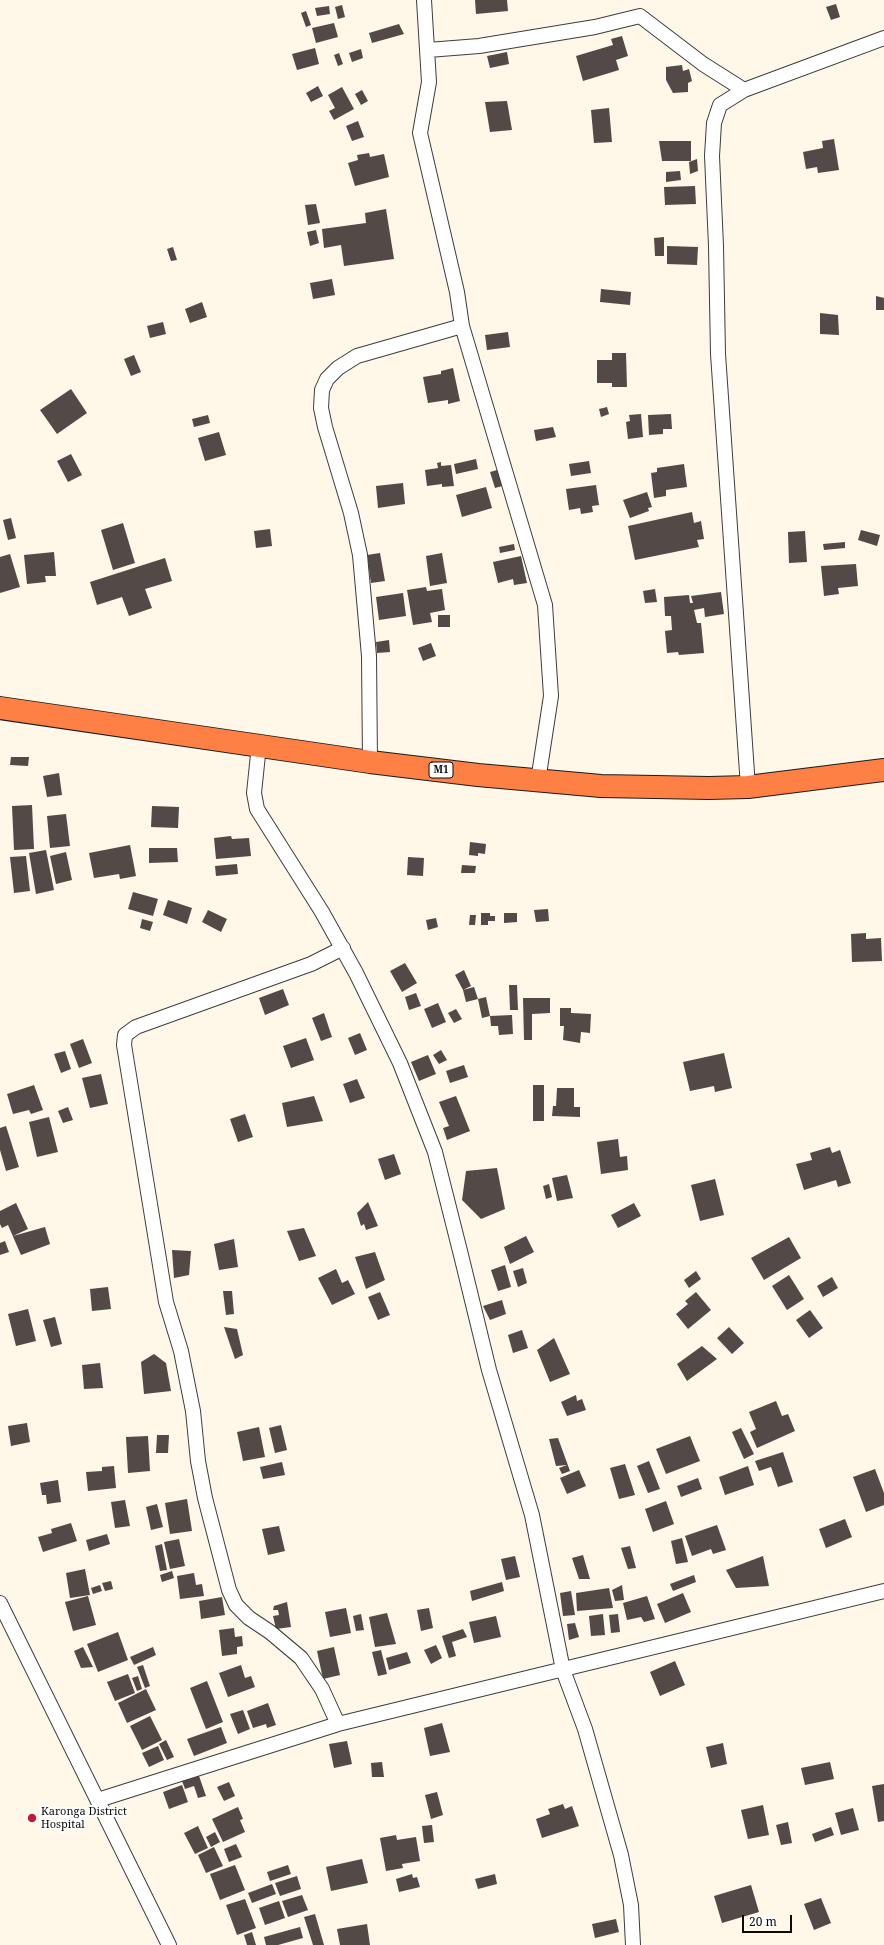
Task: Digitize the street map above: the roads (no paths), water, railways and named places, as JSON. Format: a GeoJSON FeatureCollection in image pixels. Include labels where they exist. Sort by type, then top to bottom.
{"type":"FeatureCollection","features":[{"type":"Feature","properties":{"kind":"highway","name":"M1"},"geometry":{"type":"LineString","coordinates":[[0,708],[370,762],[538,781],[601,786],[708,788],[748,786],[884,770]]}},
{"type":"Feature","properties":{"kind":"street"},"geometry":{"type":"LineString","coordinates":[[424,0],[429,82],[420,133],[457,292],[462,326],[545,605],[551,696],[538,781]]}},
{"type":"Feature","properties":{"kind":"street"},"geometry":{"type":"LineString","coordinates":[[428,50],[479,46],[595,27],[640,16],[703,64],[744,90]]}},
{"type":"Feature","properties":{"kind":"street"},"geometry":{"type":"LineString","coordinates":[[748,786],[718,354],[716,246],[712,156],[714,123],[720,105],[744,90],[884,38]]}},
{"type":"Feature","properties":{"kind":"street"},"geometry":{"type":"LineString","coordinates":[[370,762],[370,656],[360,555],[351,512],[325,428],[321,408],[322,390],[327,379],[338,368],[357,356],[462,326]]}},
{"type":"Feature","properties":{"kind":"street"},"geometry":{"type":"LineString","coordinates":[[259,745],[254,793],[257,809],[288,856],[343,948],[400,1063],[435,1152],[489,1370],[532,1515],[563,1670],[585,1729],[622,1855],[631,1905],[633,1945]]}},
{"type":"Feature","properties":{"kind":"street"},"geometry":{"type":"LineString","coordinates":[[338,1724],[322,1689],[301,1658],[270,1632],[249,1618],[236,1605],[229,1590],[205,1498],[198,1461],[193,1411],[181,1351],[166,1302],[124,1045],[125,1034],[136,1027],[311,964],[343,948]]}},
{"type":"Feature","properties":{"kind":"street"},"geometry":{"type":"LineString","coordinates":[[98,1800],[338,1724],[884,1591]]}},
{"type":"Feature","properties":{"kind":"street"},"geometry":{"type":"LineString","coordinates":[[0,1603],[169,1945]]}},
{"type":"Feature","properties":{"kind":"place","name":"Karonga District Hospital"},"geometry":{"type":"Point","coordinates":[32,1818]}}]}
